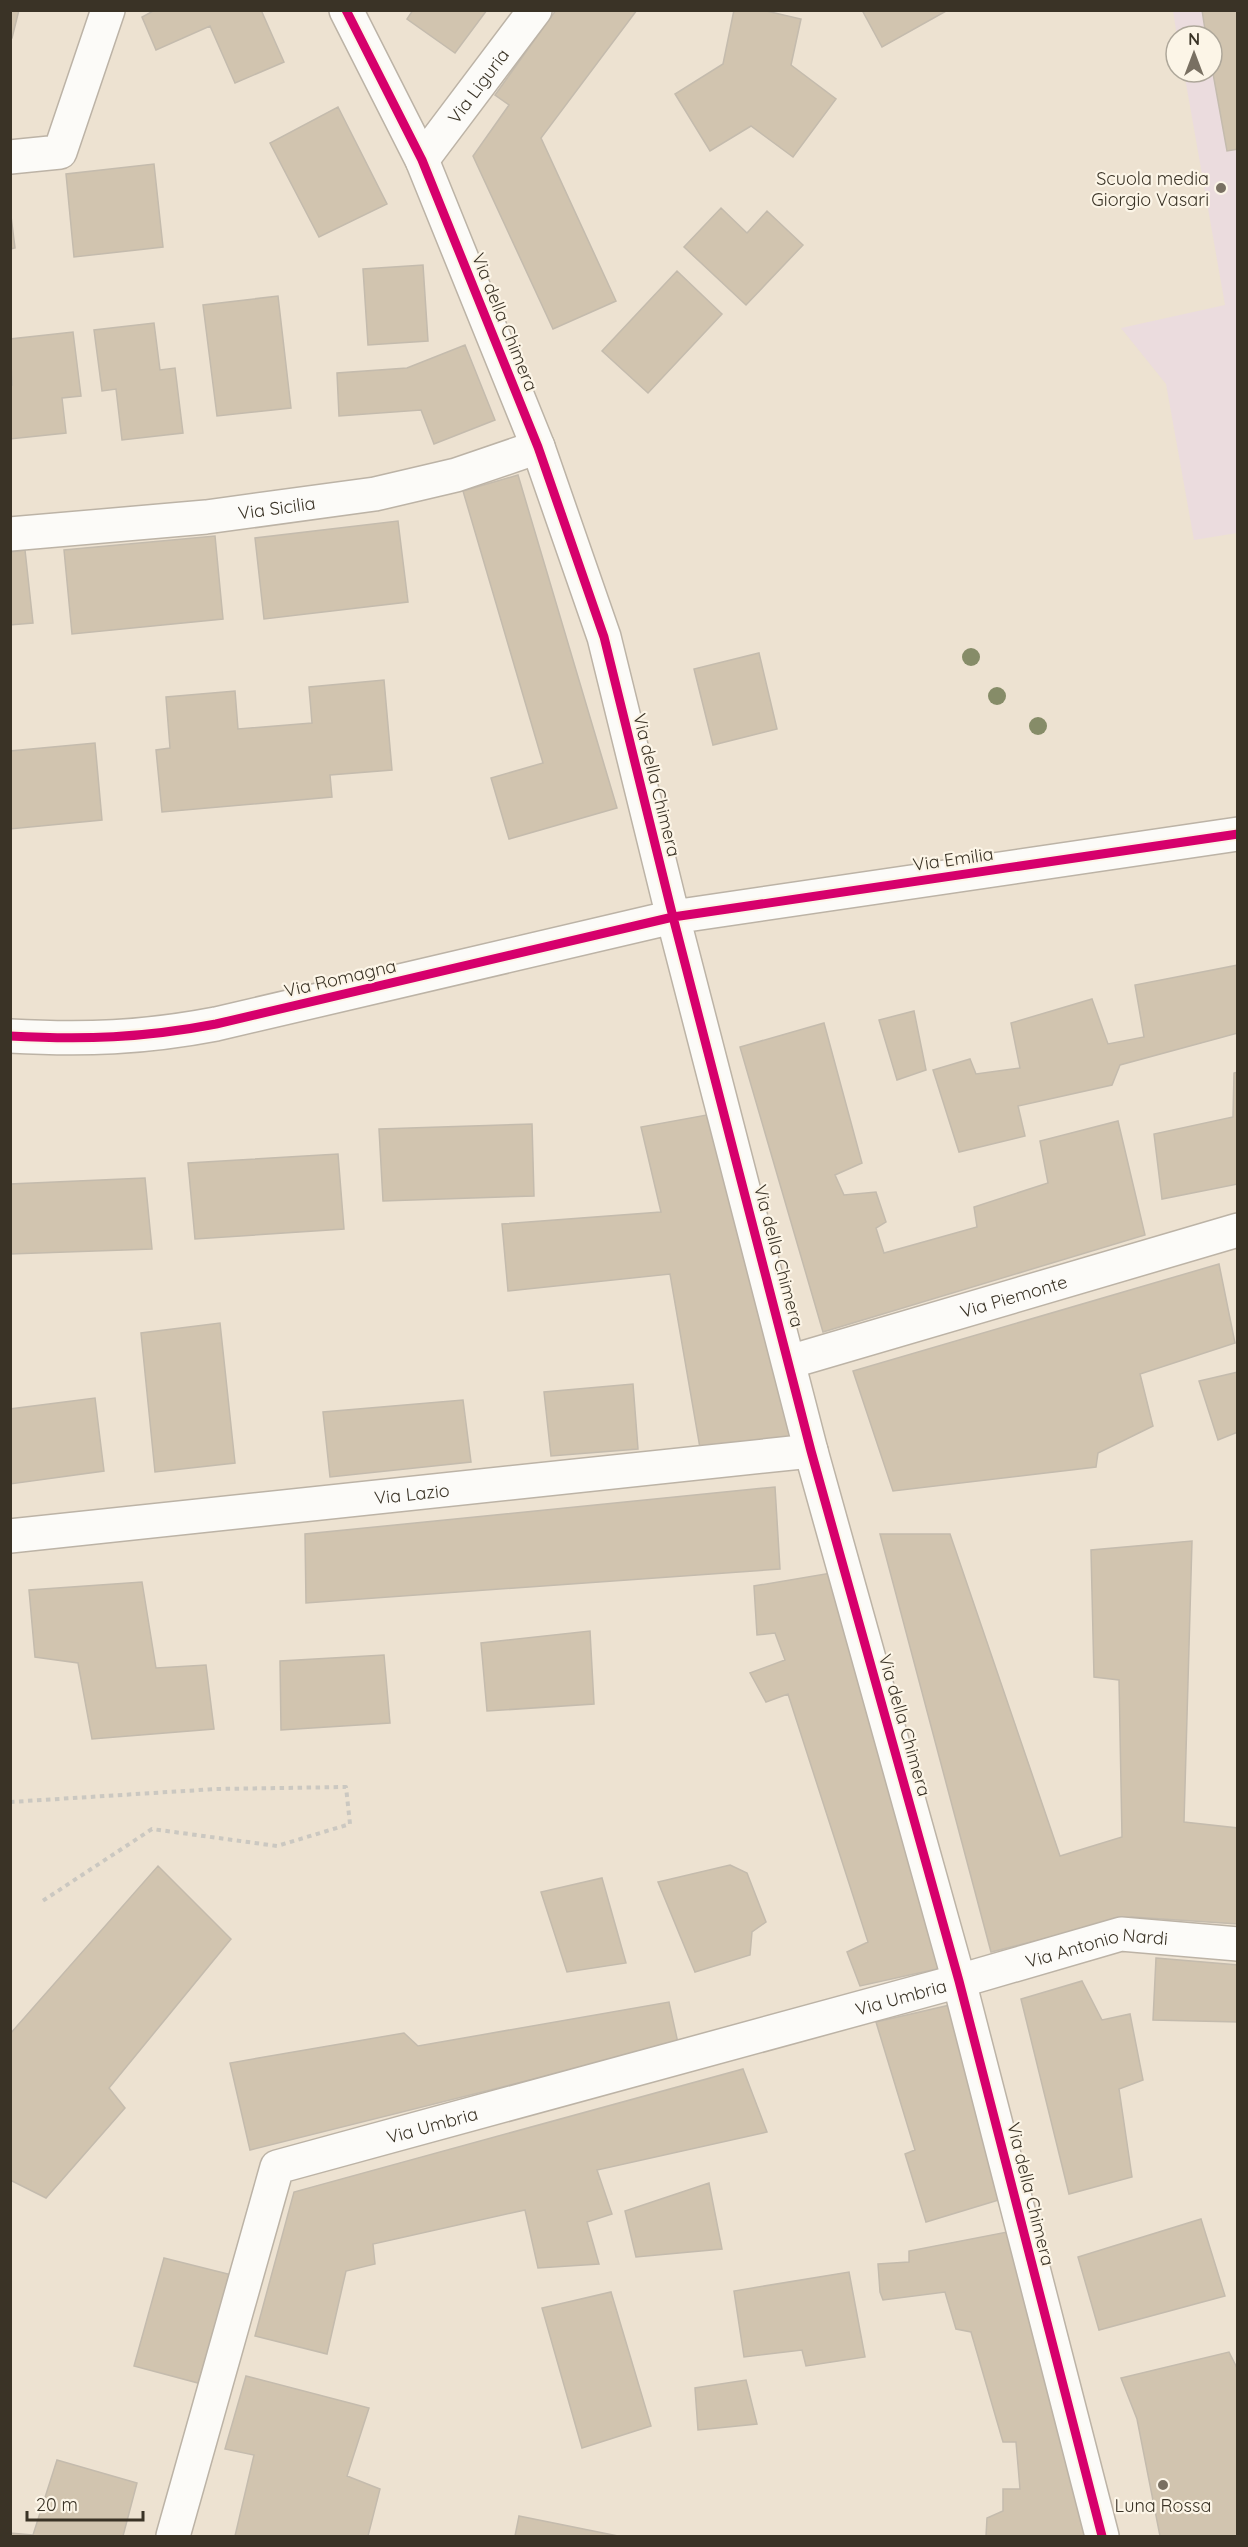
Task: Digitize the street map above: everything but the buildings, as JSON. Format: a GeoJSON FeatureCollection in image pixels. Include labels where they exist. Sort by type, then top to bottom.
{"type":"FeatureCollection","features":[{"type":"Feature","properties":{"kind":"street"},"geometry":{"type":"LineString","coordinates":[[10,157],[60,152],[108,10]]}},
{"type":"Feature","properties":{"kind":"street","name":"Via della Chimera"},"geometry":{"type":"LineString","coordinates":[[346,10],[422,160],[538,447],[603,637],[673,917],[812,1451],[959,1981],[1102,2536]]}},
{"type":"Feature","properties":{"kind":"street","name":"Via Liguria"},"geometry":{"type":"LineString","coordinates":[[422,160],[535,10]]}},
{"type":"Feature","properties":{"kind":"street","name":"Via Sicilia"},"geometry":{"type":"LineString","coordinates":[[10,534],[206,517],[375,494],[456,475],[538,447]]}},
{"type":"Feature","properties":{"kind":"street","name":"Via Emilia"},"geometry":{"type":"LineString","coordinates":[[673,917],[1238,834]]}},
{"type":"Feature","properties":{"kind":"street","name":"Via Romagna"},"geometry":{"type":"LineString","coordinates":[[10,1036],[91,1039],[195,1028],[673,917]]}},
{"type":"Feature","properties":{"kind":"street","name":"Via Piemonte"},"geometry":{"type":"LineString","coordinates":[[789,1362],[1238,1230]]}},
{"type":"Feature","properties":{"kind":"street","name":"Via Lazio"},"geometry":{"type":"LineString","coordinates":[[10,1536],[812,1451]]}},
{"type":"Feature","properties":{"kind":"street","name":"Via Antonio Nardi"},"geometry":{"type":"LineString","coordinates":[[959,1981],[1121,1934],[1238,1944]]}},
{"type":"Feature","properties":{"kind":"street","name":"Via Umbria"},"geometry":{"type":"LineString","coordinates":[[173,2536],[277,2167],[959,1981]]}},
{"type":"Feature","properties":{"kind":"path"},"geometry":{"type":"LineString","coordinates":[[10,1802],[216,1789],[346,1787],[350,1824],[277,1846],[152,1829],[40,1902]]}},
{"type":"Feature","properties":{"kind":"shaded area","name":"Scuola media Giorgio Vasari"},"geometry":{"type":"Polygon","coordinates":[[[1173,11],[1237,11],[1237,533],[1194,540],[1166,384],[1121,328],[1225,305],[1186,84],[1224,84],[1224,24],[1175,24],[1173,11]]]}},
{"type":"Feature","properties":{"kind":"cycle path"},"geometry":{"type":"LineString","coordinates":[[346,10],[422,160],[538,447],[604,637],[673,917],[811,1451],[959,1981],[1102,2536]]}},
{"type":"Feature","properties":{"kind":"cycle path"},"geometry":{"type":"LineString","coordinates":[[10,1036],[113,1037],[189,1029],[673,917],[1238,834]]}},
{"type":"Feature","properties":{"kind":"place","name":"Scuola media Giorgio Vasari"},"geometry":{"type":"Point","coordinates":[1221,188]}},
{"type":"Feature","properties":{"kind":"place","name":"Luna Rossa"},"geometry":{"type":"Point","coordinates":[1163,2485]}}]}
